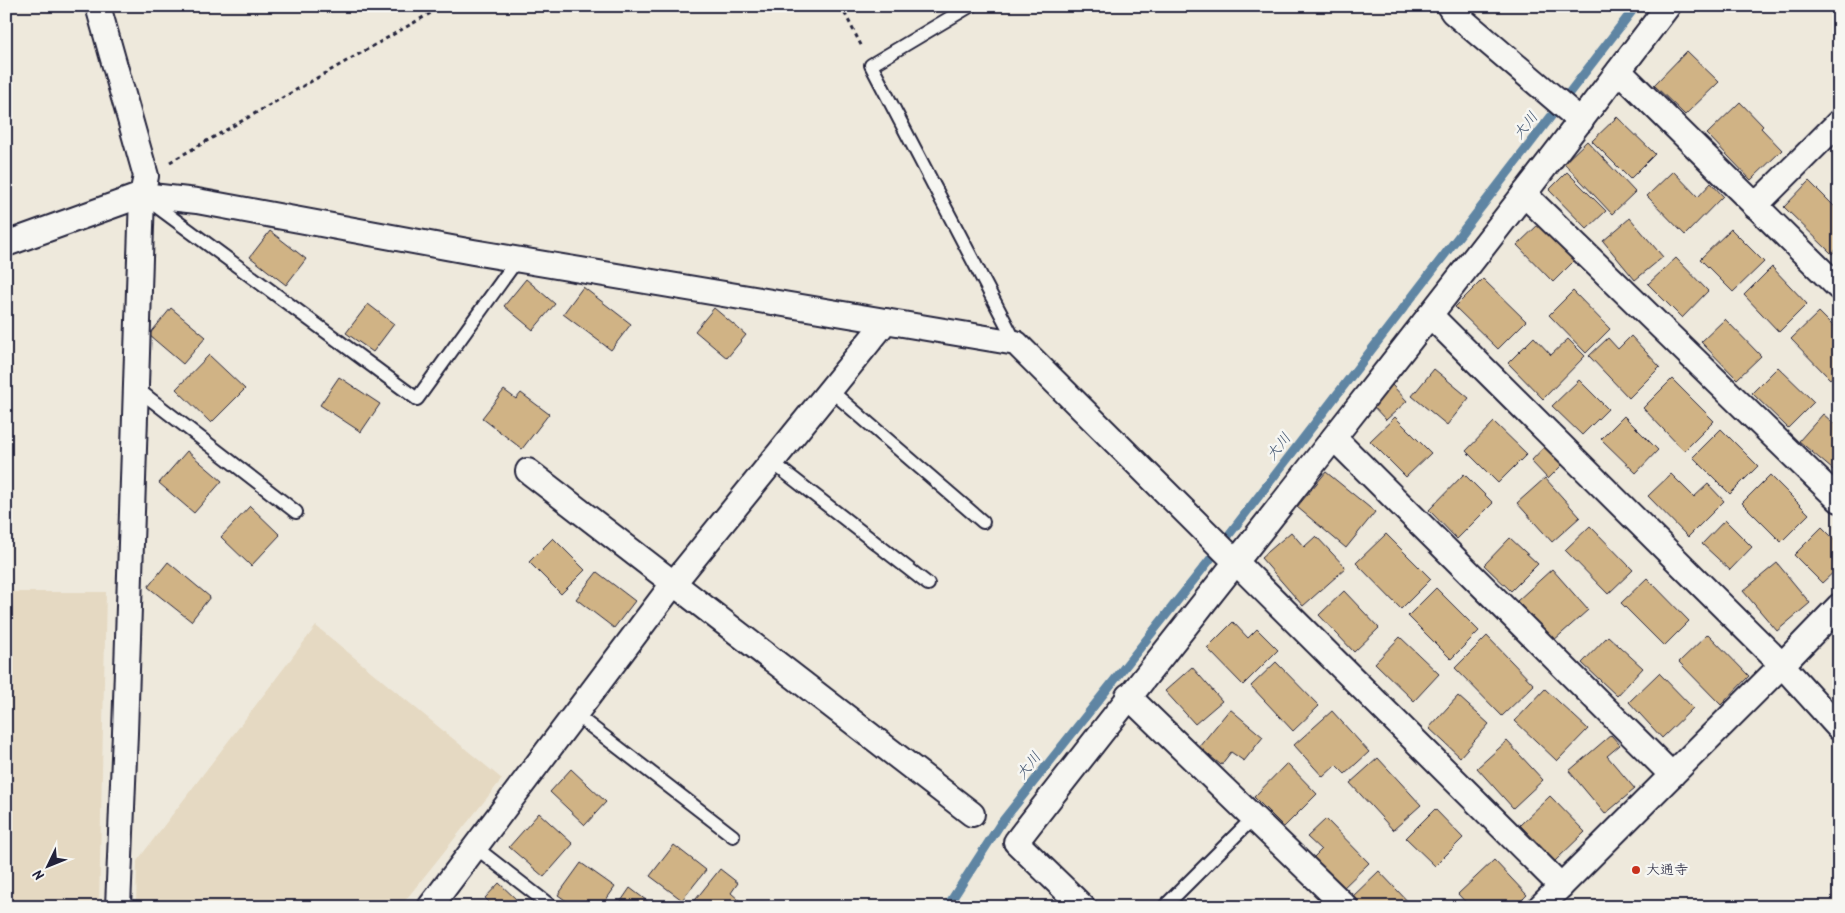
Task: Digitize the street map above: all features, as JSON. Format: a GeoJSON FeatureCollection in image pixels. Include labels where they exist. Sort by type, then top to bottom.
{"type":"FeatureCollection","features":[{"type":"Feature","properties":{"kind":"street"},"geometry":{"type":"LineString","coordinates":[[98,6],[144,186],[118,907]]}},
{"type":"Feature","properties":{"kind":"street"},"geometry":{"type":"LineString","coordinates":[[1449,6],[1453,12],[1581,121]]}},
{"type":"Feature","properties":{"kind":"street"},"geometry":{"type":"LineString","coordinates":[[1083,907],[1016,842],[1128,696],[1430,315],[1668,6]]}},
{"type":"Feature","properties":{"kind":"street"},"geometry":{"type":"LineString","coordinates":[[1619,71],[1839,288]]}},
{"type":"Feature","properties":{"kind":"street"},"geometry":{"type":"LineString","coordinates":[[1755,206],[1839,122]]}},
{"type":"Feature","properties":{"kind":"street"},"geometry":{"type":"LineString","coordinates":[[6,244],[144,186],[197,201],[517,260],[1016,343],[1561,886]]}},
{"type":"Feature","properties":{"kind":"street"},"geometry":{"type":"LineString","coordinates":[[1524,194],[1839,500]]}},
{"type":"Feature","properties":{"kind":"street"},"geometry":{"type":"LineString","coordinates":[[1430,315],[1782,666],[1839,728]]}},
{"type":"Feature","properties":{"kind":"street"},"geometry":{"type":"LineString","coordinates":[[430,907],[673,584],[886,321]]}},
{"type":"Feature","properties":{"kind":"street"},"geometry":{"type":"LineString","coordinates":[[1334,438],[1672,775]]}},
{"type":"Feature","properties":{"kind":"street"},"geometry":{"type":"LineString","coordinates":[[528,471],[972,814]]}},
{"type":"Feature","properties":{"kind":"street"},"geometry":{"type":"LineString","coordinates":[[1540,907],[1782,666],[1839,606]]}},
{"type":"Feature","properties":{"kind":"street"},"geometry":{"type":"LineString","coordinates":[[1128,696],[1346,907]]}},
{"type":"Feature","properties":{"kind":"lane"},"geometry":{"type":"LineString","coordinates":[[970,6],[872,65],[1016,343]]}},
{"type":"Feature","properties":{"kind":"lane"},"geometry":{"type":"LineString","coordinates":[[144,186],[417,399],[517,260]]}},
{"type":"Feature","properties":{"kind":"lane"},"geometry":{"type":"LineString","coordinates":[[136,388],[296,512]]}},
{"type":"Feature","properties":{"kind":"lane"},"geometry":{"type":"LineString","coordinates":[[830,390],[983,522]]}},
{"type":"Feature","properties":{"kind":"lane"},"geometry":{"type":"LineString","coordinates":[[772,462],[928,584]]}},
{"type":"Feature","properties":{"kind":"lane"},"geometry":{"type":"LineString","coordinates":[[575,714],[733,836]]}},
{"type":"Feature","properties":{"kind":"lane"},"geometry":{"type":"LineString","coordinates":[[1164,907],[1254,817]]}},
{"type":"Feature","properties":{"kind":"lane"},"geometry":{"type":"LineString","coordinates":[[476,846],[552,907]]}},
{"type":"Feature","properties":{"kind":"path"},"geometry":{"type":"LineString","coordinates":[[144,186],[443,6]]}},
{"type":"Feature","properties":{"kind":"path"},"geometry":{"type":"LineString","coordinates":[[841,6],[872,65]]}},
{"type":"Feature","properties":{"kind":"shaded area"},"geometry":{"type":"Polygon","coordinates":[[[6,592],[106,592],[99,907],[6,907],[6,592]]]}},
{"type":"Feature","properties":{"kind":"shaded area"},"geometry":{"type":"Polygon","coordinates":[[[316,626],[502,779],[400,907],[136,907],[137,861],[316,626]]]}},
{"type":"Feature","properties":{"kind":"building"},"geometry":{"type":"Polygon","coordinates":[[[1687,51],[1719,82],[1685,115],[1654,85],[1687,51]]]}},
{"type":"Feature","properties":{"kind":"building"},"geometry":{"type":"Polygon","coordinates":[[[1740,102],[1763,126],[1761,128],[1782,150],[1751,180],[1707,134],[1740,102]]]}},
{"type":"Feature","properties":{"kind":"building"},"geometry":{"type":"Polygon","coordinates":[[[1617,117],[1655,154],[1630,179],[1592,141],[1617,117]]]}},
{"type":"Feature","properties":{"kind":"building"},"geometry":{"type":"Polygon","coordinates":[[[1587,141],[1635,192],[1612,214],[1564,163],[1587,141]]]}},
{"type":"Feature","properties":{"kind":"building"},"geometry":{"type":"Polygon","coordinates":[[[1673,171],[1698,197],[1711,183],[1723,196],[1685,235],[1647,196],[1673,171]]]}},
{"type":"Feature","properties":{"kind":"building"},"geometry":{"type":"Polygon","coordinates":[[[1567,172],[1606,211],[1587,229],[1549,190],[1567,172]]]}},
{"type":"Feature","properties":{"kind":"building"},"geometry":{"type":"Polygon","coordinates":[[[1809,181],[1839,211],[1839,246],[1832,254],[1784,207],[1809,181]]]}},
{"type":"Feature","properties":{"kind":"building"},"geometry":{"type":"Polygon","coordinates":[[[1630,218],[1663,257],[1635,280],[1603,241],[1630,218]]]}},
{"type":"Feature","properties":{"kind":"building"},"geometry":{"type":"Polygon","coordinates":[[[1541,222],[1576,259],[1553,282],[1517,245],[1541,222]]]}},
{"type":"Feature","properties":{"kind":"building"},"geometry":{"type":"Polygon","coordinates":[[[1731,229],[1764,262],[1733,292],[1700,259],[1731,229]]]}},
{"type":"Feature","properties":{"kind":"building"},"geometry":{"type":"Polygon","coordinates":[[[270,231],[306,259],[286,285],[250,257],[270,231]]]}},
{"type":"Feature","properties":{"kind":"building"},"geometry":{"type":"Polygon","coordinates":[[[1676,258],[1708,291],[1682,318],[1648,284],[1676,258]]]}},
{"type":"Feature","properties":{"kind":"building"},"geometry":{"type":"Polygon","coordinates":[[[1772,267],[1807,304],[1779,332],[1744,295],[1772,267]]]}},
{"type":"Feature","properties":{"kind":"building"},"geometry":{"type":"Polygon","coordinates":[[[526,279],[555,304],[533,330],[504,306],[526,279]]]}},
{"type":"Feature","properties":{"kind":"building"},"geometry":{"type":"Polygon","coordinates":[[[1483,279],[1526,321],[1498,349],[1455,307],[1483,279]]]}},
{"type":"Feature","properties":{"kind":"building"},"geometry":{"type":"Polygon","coordinates":[[[583,287],[631,324],[611,350],[563,314],[583,287]]]}},
{"type":"Feature","properties":{"kind":"building"},"geometry":{"type":"Polygon","coordinates":[[[1573,291],[1610,329],[1586,353],[1549,315],[1573,291]]]}},
{"type":"Feature","properties":{"kind":"building"},"geometry":{"type":"Polygon","coordinates":[[[368,304],[394,324],[373,352],[346,333],[368,304]]]}},
{"type":"Feature","properties":{"kind":"building"},"geometry":{"type":"Polygon","coordinates":[[[171,308],[206,337],[183,364],[149,335],[171,308]]]}},
{"type":"Feature","properties":{"kind":"building"},"geometry":{"type":"Polygon","coordinates":[[[714,308],[746,335],[727,358],[695,331],[714,308]]]}},
{"type":"Feature","properties":{"kind":"building"},"geometry":{"type":"Polygon","coordinates":[[[1819,312],[1839,332],[1839,371],[1830,379],[1791,339],[1819,312]]]}},
{"type":"Feature","properties":{"kind":"building"},"geometry":{"type":"Polygon","coordinates":[[[1725,319],[1761,356],[1737,379],[1701,342],[1725,319]]]}},
{"type":"Feature","properties":{"kind":"building"},"geometry":{"type":"Polygon","coordinates":[[[1631,336],[1660,367],[1629,398],[1589,356],[1608,338],[1618,349],[1631,336]]]}},
{"type":"Feature","properties":{"kind":"building"},"geometry":{"type":"Polygon","coordinates":[[[1534,337],[1551,355],[1568,339],[1585,356],[1543,399],[1508,363],[1534,337]]]}},
{"type":"Feature","properties":{"kind":"building"},"geometry":{"type":"Polygon","coordinates":[[[209,355],[245,389],[211,423],[176,389],[209,355]]]}},
{"type":"Feature","properties":{"kind":"building"},"geometry":{"type":"Polygon","coordinates":[[[1778,367],[1814,402],[1788,428],[1752,393],[1778,367]]]}},
{"type":"Feature","properties":{"kind":"building"},"geometry":{"type":"Polygon","coordinates":[[[1434,369],[1469,398],[1447,425],[1412,396],[1434,369]]]}},
{"type":"Feature","properties":{"kind":"building"},"geometry":{"type":"Polygon","coordinates":[[[339,377],[380,404],[361,432],[320,405],[339,377]]]}},
{"type":"Feature","properties":{"kind":"building"},"geometry":{"type":"Polygon","coordinates":[[[1672,379],[1714,421],[1684,451],[1643,408],[1672,379]]]}},
{"type":"Feature","properties":{"kind":"building"},"geometry":{"type":"Polygon","coordinates":[[[1579,380],[1608,409],[1582,435],[1552,406],[1579,380]]]}},
{"type":"Feature","properties":{"kind":"building"},"geometry":{"type":"Polygon","coordinates":[[[1392,385],[1407,401],[1386,420],[1371,404],[1392,385]]]}},
{"type":"Feature","properties":{"kind":"building"},"geometry":{"type":"Polygon","coordinates":[[[504,390],[516,399],[521,393],[549,414],[522,449],[482,418],[504,390]]]}},
{"type":"Feature","properties":{"kind":"building"},"geometry":{"type":"Polygon","coordinates":[[[1823,414],[1839,428],[1839,475],[1799,441],[1823,414]]]}},
{"type":"Feature","properties":{"kind":"building"},"geometry":{"type":"Polygon","coordinates":[[[1624,416],[1658,450],[1636,473],[1601,439],[1624,416]]]}},
{"type":"Feature","properties":{"kind":"building"},"geometry":{"type":"Polygon","coordinates":[[[1395,417],[1431,453],[1406,477],[1370,441],[1395,417]]]}},
{"type":"Feature","properties":{"kind":"building"},"geometry":{"type":"Polygon","coordinates":[[[1494,422],[1527,454],[1498,483],[1466,451],[1494,422]]]}},
{"type":"Feature","properties":{"kind":"building"},"geometry":{"type":"Polygon","coordinates":[[[1721,429],[1758,466],[1730,494],[1693,457],[1721,429]]]}},
{"type":"Feature","properties":{"kind":"building"},"geometry":{"type":"Polygon","coordinates":[[[1547,444],[1565,462],[1548,479],[1531,461],[1547,444]]]}},
{"type":"Feature","properties":{"kind":"building"},"geometry":{"type":"Polygon","coordinates":[[[187,451],[222,481],[194,513],[159,483],[187,451]]]}},
{"type":"Feature","properties":{"kind":"building"},"geometry":{"type":"Polygon","coordinates":[[[1326,472],[1375,512],[1346,548],[1297,507],[1326,472]]]}},
{"type":"Feature","properties":{"kind":"building"},"geometry":{"type":"Polygon","coordinates":[[[1464,474],[1493,503],[1457,539],[1429,510],[1464,474]]]}},
{"type":"Feature","properties":{"kind":"building"},"geometry":{"type":"Polygon","coordinates":[[[1671,474],[1694,497],[1708,484],[1724,501],[1688,537],[1648,496],[1671,474]]]}},
{"type":"Feature","properties":{"kind":"building"},"geometry":{"type":"Polygon","coordinates":[[[1770,475],[1809,514],[1781,542],[1742,503],[1770,475]]]}},
{"type":"Feature","properties":{"kind":"building"},"geometry":{"type":"Polygon","coordinates":[[[1545,478],[1580,517],[1552,542],[1517,503],[1545,478]]]}},
{"type":"Feature","properties":{"kind":"building"},"geometry":{"type":"Polygon","coordinates":[[[250,506],[280,535],[251,566],[221,537],[250,506]]]}},
{"type":"Feature","properties":{"kind":"building"},"geometry":{"type":"Polygon","coordinates":[[[1725,520],[1752,547],[1730,570],[1702,544],[1725,520]]]}},
{"type":"Feature","properties":{"kind":"building"},"geometry":{"type":"Polygon","coordinates":[[[1590,526],[1633,570],[1608,594],[1565,550],[1590,526]]]}},
{"type":"Feature","properties":{"kind":"building"},"geometry":{"type":"Polygon","coordinates":[[[1822,527],[1839,544],[1839,567],[1822,583],[1794,555],[1822,527]]]}},
{"type":"Feature","properties":{"kind":"building"},"geometry":{"type":"Polygon","coordinates":[[[1291,532],[1304,547],[1316,536],[1346,568],[1303,606],[1261,558],[1291,532]]]}},
{"type":"Feature","properties":{"kind":"building"},"geometry":{"type":"Polygon","coordinates":[[[1386,534],[1431,579],[1401,609],[1356,563],[1386,534]]]}},
{"type":"Feature","properties":{"kind":"building"},"geometry":{"type":"Polygon","coordinates":[[[553,538],[585,570],[561,594],[529,562],[553,538]]]}},
{"type":"Feature","properties":{"kind":"building"},"geometry":{"type":"Polygon","coordinates":[[[1510,538],[1538,564],[1511,591],[1484,565],[1510,538]]]}},
{"type":"Feature","properties":{"kind":"building"},"geometry":{"type":"Polygon","coordinates":[[[168,562],[210,597],[191,621],[148,587],[168,562]]]}},
{"type":"Feature","properties":{"kind":"building"},"geometry":{"type":"Polygon","coordinates":[[[1777,563],[1810,603],[1777,631],[1743,591],[1777,563]]]}},
{"type":"Feature","properties":{"kind":"building"},"geometry":{"type":"Polygon","coordinates":[[[1552,569],[1588,610],[1553,641],[1517,601],[1552,569]]]}},
{"type":"Feature","properties":{"kind":"building"},"geometry":{"type":"Polygon","coordinates":[[[597,572],[635,601],[614,628],[576,599],[597,572]]]}},
{"type":"Feature","properties":{"kind":"building"},"geometry":{"type":"Polygon","coordinates":[[[1647,578],[1689,621],[1664,646],[1621,603],[1647,578]]]}},
{"type":"Feature","properties":{"kind":"building"},"geometry":{"type":"Polygon","coordinates":[[[1436,588],[1479,631],[1451,659],[1408,616],[1436,588]]]}},
{"type":"Feature","properties":{"kind":"building"},"geometry":{"type":"Polygon","coordinates":[[[1344,591],[1379,628],[1354,652],[1319,615],[1344,591]]]}},
{"type":"Feature","properties":{"kind":"building"},"geometry":{"type":"Polygon","coordinates":[[[1233,622],[1248,638],[1257,629],[1278,650],[1243,685],[1207,648],[1233,622]]]}},
{"type":"Feature","properties":{"kind":"building"},"geometry":{"type":"Polygon","coordinates":[[[1708,634],[1749,676],[1721,705],[1679,662],[1708,634]]]}},
{"type":"Feature","properties":{"kind":"building"},"geometry":{"type":"Polygon","coordinates":[[[1487,636],[1534,685],[1502,716],[1455,668],[1487,636]]]}},
{"type":"Feature","properties":{"kind":"building"},"geometry":{"type":"Polygon","coordinates":[[[1608,636],[1643,668],[1617,696],[1582,663],[1608,636]]]}},
{"type":"Feature","properties":{"kind":"building"},"geometry":{"type":"Polygon","coordinates":[[[1400,637],[1439,674],[1414,701],[1375,663],[1400,637]]]}},
{"type":"Feature","properties":{"kind":"building"},"geometry":{"type":"Polygon","coordinates":[[[1276,662],[1319,706],[1293,731],[1251,686],[1276,662]]]}},
{"type":"Feature","properties":{"kind":"building"},"geometry":{"type":"Polygon","coordinates":[[[1192,667],[1222,701],[1195,724],[1165,691],[1192,667]]]}},
{"type":"Feature","properties":{"kind":"building"},"geometry":{"type":"Polygon","coordinates":[[[1659,673],[1693,708],[1662,738],[1629,702],[1659,673]]]}},
{"type":"Feature","properties":{"kind":"building"},"geometry":{"type":"Polygon","coordinates":[[[1545,689],[1588,729],[1557,761],[1515,721],[1545,689]]]}},
{"type":"Feature","properties":{"kind":"building"},"geometry":{"type":"Polygon","coordinates":[[[1458,696],[1489,724],[1460,757],[1429,728],[1458,696]]]}},
{"type":"Feature","properties":{"kind":"building"},"geometry":{"type":"Polygon","coordinates":[[[1230,709],[1263,737],[1244,761],[1231,752],[1221,765],[1199,747],[1230,709]]]}},
{"type":"Feature","properties":{"kind":"building"},"geometry":{"type":"Polygon","coordinates":[[[1332,711],[1369,752],[1345,774],[1336,765],[1323,777],[1294,745],[1332,711]]]}},
{"type":"Feature","properties":{"kind":"building"},"geometry":{"type":"Polygon","coordinates":[[[1611,735],[1620,745],[1607,756],[1635,789],[1605,814],[1569,771],[1611,735]]]}},
{"type":"Feature","properties":{"kind":"building"},"geometry":{"type":"Polygon","coordinates":[[[1507,741],[1543,780],[1513,808],[1477,768],[1507,741]]]}},
{"type":"Feature","properties":{"kind":"building"},"geometry":{"type":"Polygon","coordinates":[[[1378,758],[1421,805],[1393,830],[1350,783],[1378,758]]]}},
{"type":"Feature","properties":{"kind":"building"},"geometry":{"type":"Polygon","coordinates":[[[1287,763],[1317,794],[1284,827],[1254,797],[1287,763]]]}},
{"type":"Feature","properties":{"kind":"building"},"geometry":{"type":"Polygon","coordinates":[[[571,769],[606,802],[585,825],[550,792],[571,769]]]}},
{"type":"Feature","properties":{"kind":"building"},"geometry":{"type":"Polygon","coordinates":[[[1550,796],[1585,832],[1555,861],[1520,825],[1550,796]]]}},
{"type":"Feature","properties":{"kind":"building"},"geometry":{"type":"Polygon","coordinates":[[[1435,809],[1463,838],[1435,866],[1406,838],[1435,809]]]}},
{"type":"Feature","properties":{"kind":"building"},"geometry":{"type":"Polygon","coordinates":[[[539,813],[573,844],[544,877],[509,847],[539,813]]]}},
{"type":"Feature","properties":{"kind":"building"},"geometry":{"type":"Polygon","coordinates":[[[1326,819],[1369,863],[1340,891],[1311,860],[1321,850],[1307,837],[1326,819]]]}},
{"type":"Feature","properties":{"kind":"building"},"geometry":{"type":"Polygon","coordinates":[[[674,845],[706,870],[682,900],[650,876],[674,845]]]}},
{"type":"Feature","properties":{"kind":"building"},"geometry":{"type":"Polygon","coordinates":[[[1494,860],[1527,895],[1515,907],[1470,907],[1458,894],[1494,860]]]}},
{"type":"Feature","properties":{"kind":"building"},"geometry":{"type":"Polygon","coordinates":[[[581,863],[615,887],[601,907],[575,907],[558,895],[581,863]]]}},
{"type":"Feature","properties":{"kind":"building"},"geometry":{"type":"Polygon","coordinates":[[[720,869],[738,883],[731,893],[747,907],[695,907],[692,904],[720,869]]]}},
{"type":"Feature","properties":{"kind":"building"},"geometry":{"type":"Polygon","coordinates":[[[1379,871],[1413,907],[1357,907],[1350,899],[1379,871]]]}},
{"type":"Feature","properties":{"kind":"building"},"geometry":{"type":"Polygon","coordinates":[[[499,883],[516,899],[509,907],[494,907],[485,898],[499,883]]]}},
{"type":"Feature","properties":{"kind":"building"},"geometry":{"type":"Polygon","coordinates":[[[630,888],[655,907],[617,907],[630,888]]]}},
{"type":"Feature","properties":{"kind":"waterway","name":"大川"},"geometry":{"type":"LineString","coordinates":[[947,907],[1001,823],[1208,562],[1636,6]]}},
{"type":"Feature","properties":{"kind":"place","name":"大通寺"},"geometry":{"type":"Point","coordinates":[1636,870]}}]}
